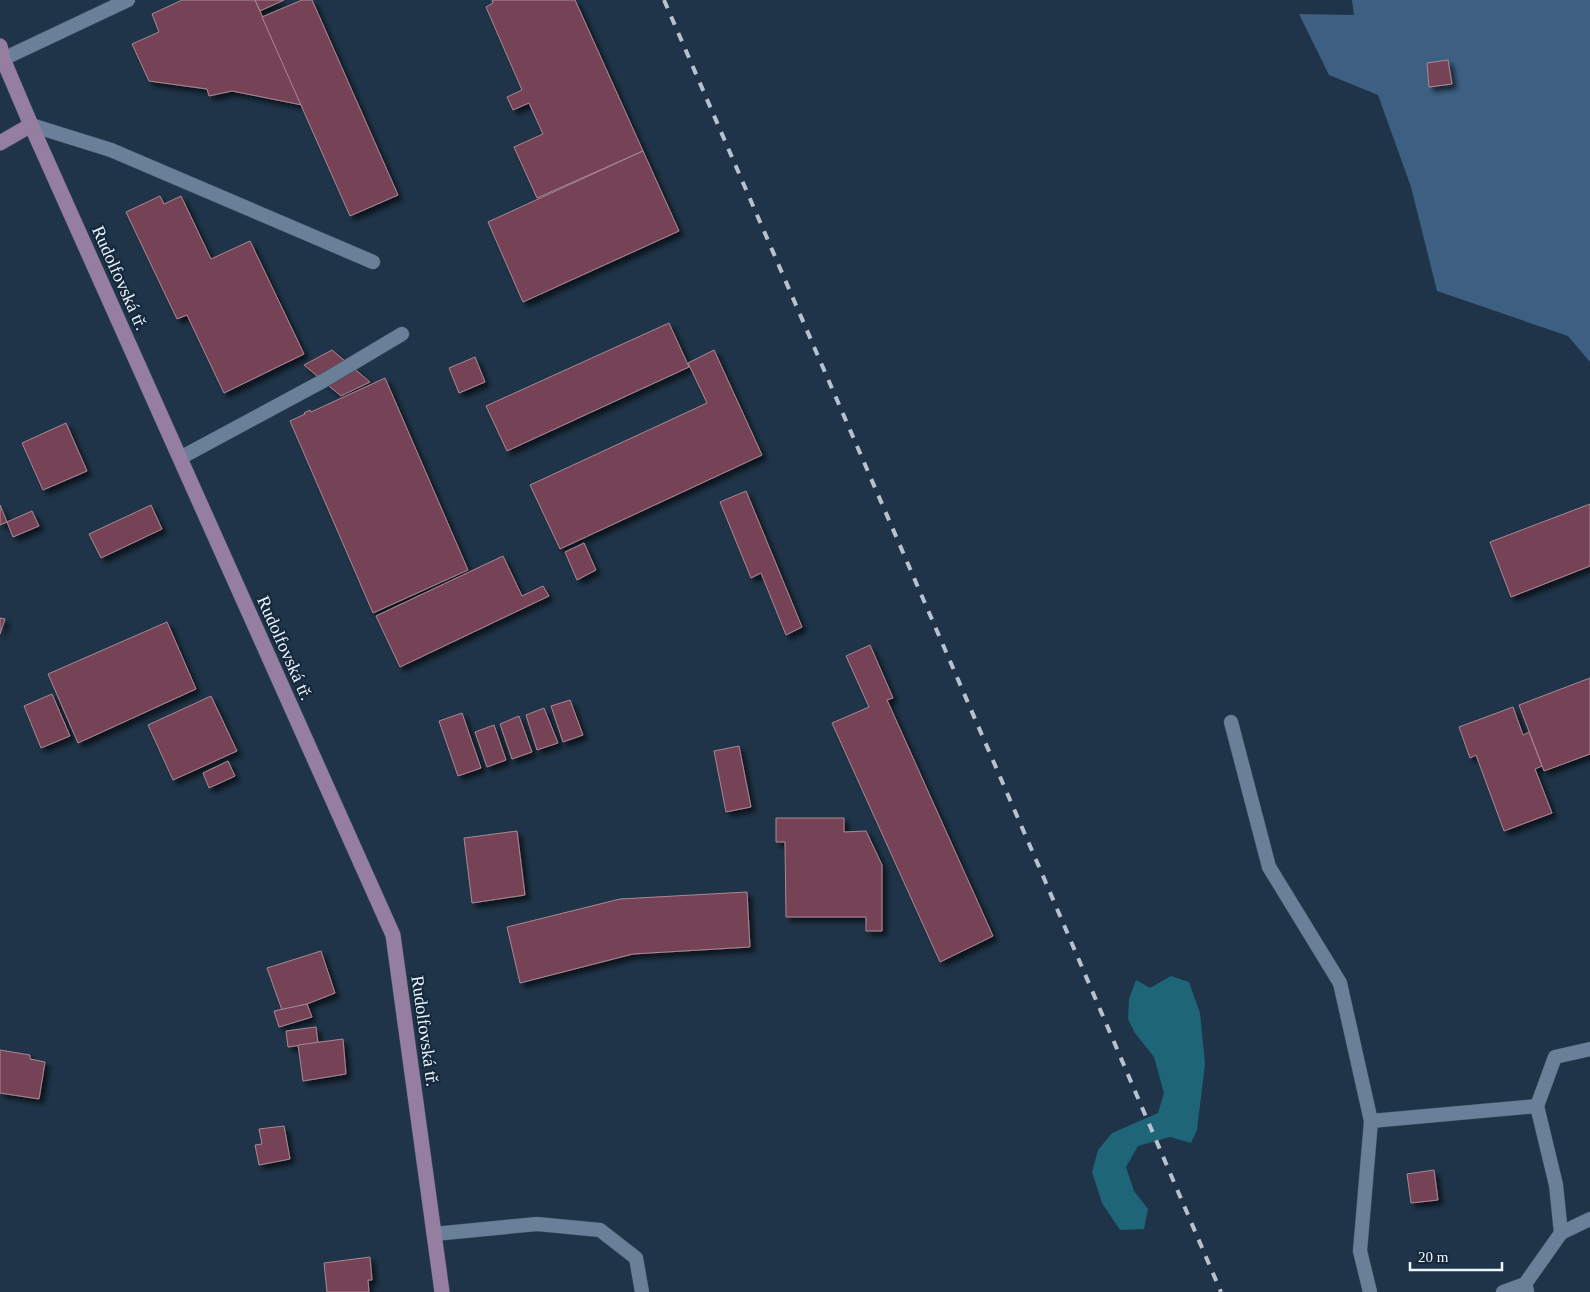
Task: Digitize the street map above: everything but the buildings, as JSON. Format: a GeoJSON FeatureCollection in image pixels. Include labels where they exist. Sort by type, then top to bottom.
{"type":"FeatureCollection","features":[{"type":"Feature","properties":{"kind":"main road","name":"Rudolfovská tř."},"geometry":{"type":"LineString","coordinates":[[2,53],[30,125],[393,935],[442,1292]]}},
{"type":"Feature","properties":{"kind":"main road"},"geometry":{"type":"LineString","coordinates":[[0,143],[30,125]]}},
{"type":"Feature","properties":{"kind":"lane"},"geometry":{"type":"LineString","coordinates":[[2,53],[128,0]]}},
{"type":"Feature","properties":{"kind":"lane"},"geometry":{"type":"LineString","coordinates":[[30,125],[111,150],[373,262]]}},
{"type":"Feature","properties":{"kind":"lane"},"geometry":{"type":"LineString","coordinates":[[180,458],[330,377],[402,334]]}},
{"type":"Feature","properties":{"kind":"lane"},"geometry":{"type":"LineString","coordinates":[[1231,722],[1269,867],[1340,983],[1371,1121],[1360,1251],[1370,1292]]}},
{"type":"Feature","properties":{"kind":"lane"},"geometry":{"type":"LineString","coordinates":[[1561,1233],[1556,1185],[1537,1106],[1556,1057],[1590,1049]]}},
{"type":"Feature","properties":{"kind":"lane"},"geometry":{"type":"LineString","coordinates":[[1371,1121],[1537,1106]]}},
{"type":"Feature","properties":{"kind":"lane"},"geometry":{"type":"LineString","coordinates":[[1503,1292],[1526,1288],[1561,1233],[1590,1219]]}},
{"type":"Feature","properties":{"kind":"lane"},"geometry":{"type":"LineString","coordinates":[[434,1234],[536,1224],[600,1230],[636,1258],[642,1292]]}},
{"type":"Feature","properties":{"kind":"shaded area"},"geometry":{"type":"Polygon","coordinates":[[[1352,0],[1590,0],[1590,362],[1568,336],[1437,291],[1411,187],[1378,95],[1329,75],[1299,14],[1354,15],[1352,0]]]}},
{"type":"Feature","properties":{"kind":"shaded area"},"geometry":{"type":"Polygon","coordinates":[[[1171,976],[1189,982],[1200,1013],[1205,1064],[1197,1130],[1191,1143],[1170,1137],[1138,1146],[1126,1167],[1134,1191],[1148,1209],[1144,1229],[1120,1230],[1102,1203],[1092,1172],[1098,1150],[1112,1133],[1158,1113],[1164,1093],[1154,1057],[1135,1033],[1128,1019],[1129,999],[1136,980],[1150,988],[1171,976]]]}},
{"type":"Feature","properties":{"kind":"railway"},"geometry":{"type":"LineString","coordinates":[[664,0],[1221,1292]]}}]}
